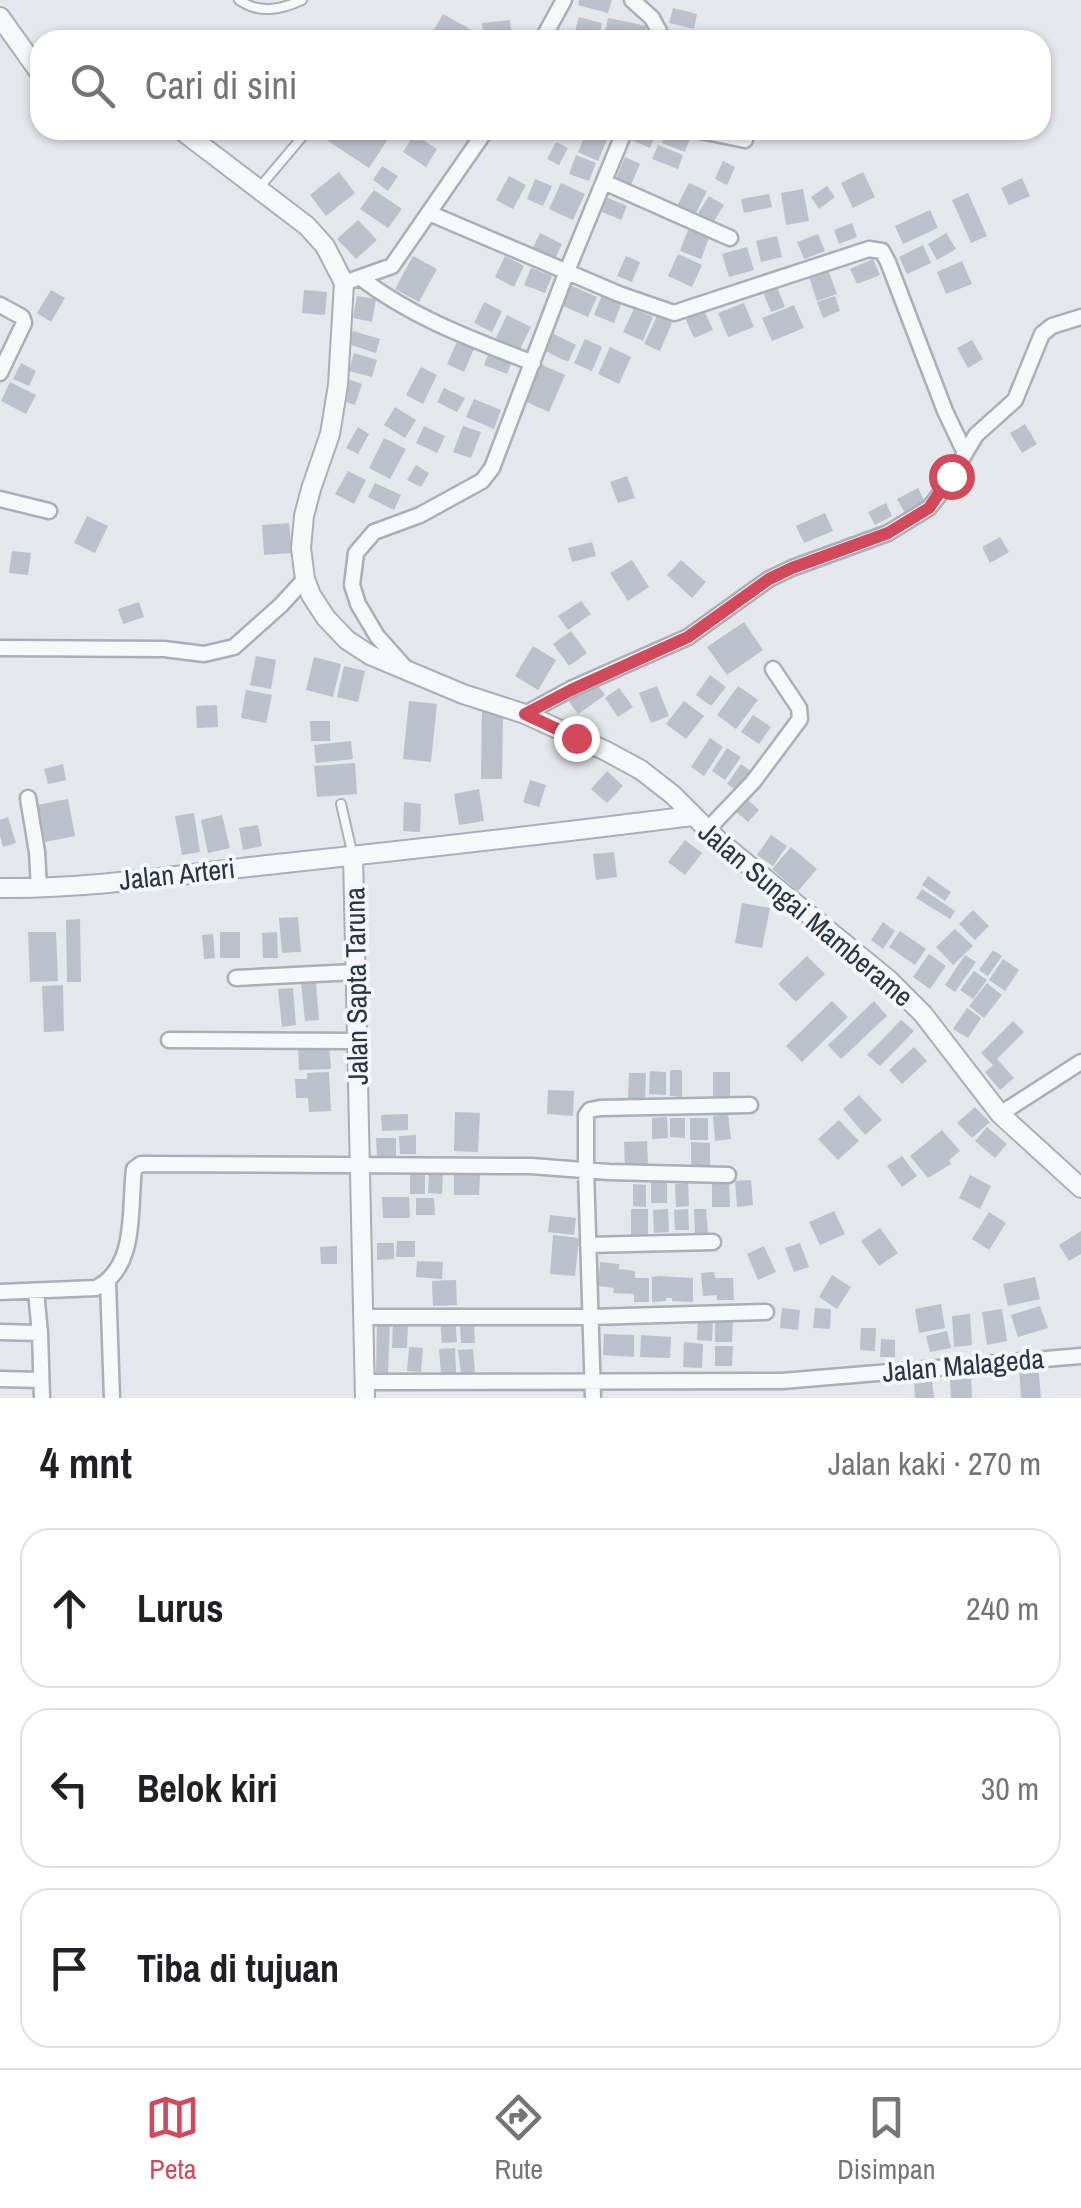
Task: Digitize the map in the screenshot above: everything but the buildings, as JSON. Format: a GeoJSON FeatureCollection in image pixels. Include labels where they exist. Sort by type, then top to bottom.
{"type":"FeatureCollection","features":[{"type":"Feature","properties":{"kind":"street"},"geometry":{"type":"LineString","coordinates":[[548,30],[564,0]]}},
{"type":"Feature","properties":{"kind":"street"},"geometry":{"type":"LineString","coordinates":[[632,0],[652,18],[658,30]]}},
{"type":"Feature","properties":{"kind":"street"},"geometry":{"type":"LineString","coordinates":[[0,16],[30,59]]}},
{"type":"Feature","properties":{"kind":"street"},"geometry":{"type":"LineString","coordinates":[[194,140],[307,226],[353,281],[444,328],[533,362]]}},
{"type":"Feature","properties":{"kind":"street"},"geometry":{"type":"LineString","coordinates":[[353,281],[392,266],[479,140]]}},
{"type":"Feature","properties":{"kind":"street"},"geometry":{"type":"LineString","coordinates":[[408,670],[377,636],[358,604],[352,585],[356,552],[374,532],[420,515],[489,474],[621,140]]}},
{"type":"Feature","properties":{"kind":"street"},"geometry":{"type":"LineString","coordinates":[[604,182],[730,238]]}},
{"type":"Feature","properties":{"kind":"street"},"geometry":{"type":"LineString","coordinates":[[428,212],[619,294],[674,313],[869,249],[882,251],[964,451]]}},
{"type":"Feature","properties":{"kind":"street"},"geometry":{"type":"LineString","coordinates":[[0,648],[164,649],[204,654],[234,647],[281,605],[305,579],[304,516],[330,434],[353,281]]}},
{"type":"Feature","properties":{"kind":"street"},"geometry":{"type":"LineString","coordinates":[[0,305],[24,320],[0,373]]}},
{"type":"Feature","properties":{"kind":"street"},"geometry":{"type":"LineString","coordinates":[[525,714],[688,637],[769,579],[888,533],[929,508],[981,428],[1016,400],[1042,334],[1052,326],[1081,317]]}},
{"type":"Feature","properties":{"kind":"street"},"geometry":{"type":"LineString","coordinates":[[0,499],[49,511]]}},
{"type":"Feature","properties":{"kind":"street","name":"Jalan Sungai Mamberame"},"geometry":{"type":"LineString","coordinates":[[305,579],[326,618],[347,640],[370,655],[463,694],[525,714],[641,770],[706,830],[889,980],[923,1014],[1000,1114],[1081,1188]]}},
{"type":"Feature","properties":{"kind":"street"},"geometry":{"type":"LineString","coordinates":[[706,830],[753,782],[800,719],[799,708],[774,669]]}},
{"type":"Feature","properties":{"kind":"street"},"geometry":{"type":"LineString","coordinates":[[28,798],[39,888]]}},
{"type":"Feature","properties":{"kind":"street","name":"Jalan Sapta Taruna"},"geometry":{"type":"LineString","coordinates":[[365,1390],[353,856],[692,816]]}},
{"type":"Feature","properties":{"kind":"street","name":"Jalan Arteri"},"geometry":{"type":"LineString","coordinates":[[0,888],[39,888],[353,856]]}},
{"type":"Feature","properties":{"kind":"street"},"geometry":{"type":"LineString","coordinates":[[236,978],[355,972]]}},
{"type":"Feature","properties":{"kind":"street"},"geometry":{"type":"LineString","coordinates":[[169,1040],[357,1041]]}},
{"type":"Feature","properties":{"kind":"street"},"geometry":{"type":"LineString","coordinates":[[1000,1114],[1081,1062]]}},
{"type":"Feature","properties":{"kind":"street"},"geometry":{"type":"LineString","coordinates":[[593,1390],[586,1115],[590,1110],[750,1104]]}},
{"type":"Feature","properties":{"kind":"street"},"geometry":{"type":"LineString","coordinates":[[0,1292],[96,1288],[108,1282],[126,1254],[136,1166],[531,1166],[728,1175]]}},
{"type":"Feature","properties":{"kind":"street"},"geometry":{"type":"LineString","coordinates":[[588,1246],[713,1242]]}},
{"type":"Feature","properties":{"kind":"street"},"geometry":{"type":"LineString","coordinates":[[108,1282],[112,1398]]}},
{"type":"Feature","properties":{"kind":"street"},"geometry":{"type":"LineString","coordinates":[[36,1292],[42,1398]]}},
{"type":"Feature","properties":{"kind":"street"},"geometry":{"type":"LineString","coordinates":[[364,1317],[766,1312]]}},
{"type":"Feature","properties":{"kind":"street"},"geometry":{"type":"LineString","coordinates":[[0,1332],[40,1333]]}},
{"type":"Feature","properties":{"kind":"street","name":"Jalan Malageda"},"geometry":{"type":"LineString","coordinates":[[365,1390],[593,1390],[782,1381],[1081,1356]]}},
{"type":"Feature","properties":{"kind":"street"},"geometry":{"type":"LineString","coordinates":[[0,1380],[41,1380]]}},
{"type":"Feature","properties":{"kind":"lane"},"geometry":{"type":"LineString","coordinates":[[239,0],[265,11],[302,0]]}},
{"type":"Feature","properties":{"kind":"lane"},"geometry":{"type":"LineString","coordinates":[[259,188],[300,140]]}},
{"type":"Feature","properties":{"kind":"lane"},"geometry":{"type":"LineString","coordinates":[[341,804],[353,856]]}},
{"type":"Feature","properties":{"kind":"route"},"geometry":{"type":"LineString","coordinates":[[576,738],[525,714],[688,637],[769,579],[912,520],[929,508],[951,476]]}}]}
